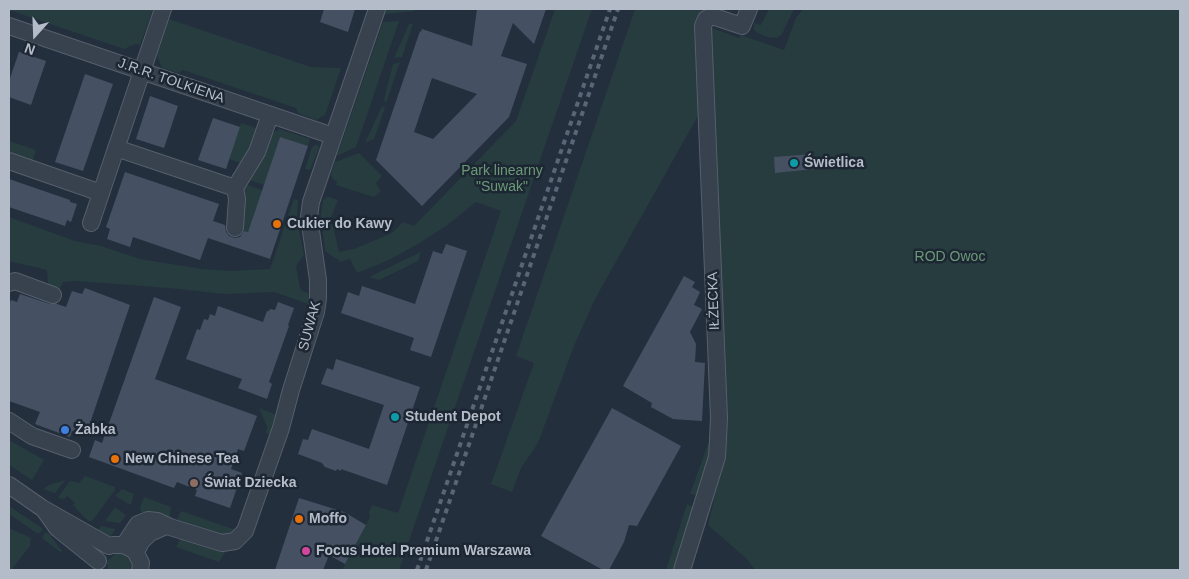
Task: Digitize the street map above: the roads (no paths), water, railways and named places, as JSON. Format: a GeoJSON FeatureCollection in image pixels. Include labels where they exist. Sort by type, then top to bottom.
{"type":"FeatureCollection","features":[{"type":"Feature","properties":{"kind":"street"},"geometry":{"type":"LineString","coordinates":[[91,223],[163,9]]}},
{"type":"Feature","properties":{"kind":"street","name":"SUWAK"},"geometry":{"type":"LineString","coordinates":[[98,565],[104,550],[123,548],[141,542],[150,533],[166,526],[227,543],[239,539],[245,531],[281,428],[290,390],[316,312],[318,280],[309,212],[310,202],[377,9]]}},
{"type":"Feature","properties":{"kind":"street"},"geometry":{"type":"LineString","coordinates":[[710,17],[747,15]]}},
{"type":"Feature","properties":{"kind":"street","name":"IŁŻECKA"},"geometry":{"type":"LineString","coordinates":[[682,570],[717,457],[719,418],[712,189],[710,17]]}},
{"type":"Feature","properties":{"kind":"street","name":"J.R.R. TOLKIENA"},"geometry":{"type":"LineString","coordinates":[[9,26],[333,136]]}},
{"type":"Feature","properties":{"kind":"street"},"geometry":{"type":"LineString","coordinates":[[235,228],[237,199],[235,188],[257,152],[270,115]]}},
{"type":"Feature","properties":{"kind":"street"},"geometry":{"type":"LineString","coordinates":[[116,148],[235,188]]}},
{"type":"Feature","properties":{"kind":"street"},"geometry":{"type":"LineString","coordinates":[[9,161],[101,193]]}},
{"type":"Feature","properties":{"kind":"street"},"geometry":{"type":"LineString","coordinates":[[9,283],[16,281],[53,295]]}},
{"type":"Feature","properties":{"kind":"street"},"geometry":{"type":"LineString","coordinates":[[9,421],[32,436],[72,450]]}},
{"type":"Feature","properties":{"kind":"street"},"geometry":{"type":"LineString","coordinates":[[9,485],[42,508],[123,548],[140,563],[141,570]]}},
{"type":"Feature","properties":{"kind":"street"},"geometry":{"type":"LineString","coordinates":[[42,508],[57,528],[98,565]]}},
{"type":"Feature","properties":{"kind":"railway"},"geometry":{"type":"LineString","coordinates":[[417,570],[610,9]]}},
{"type":"Feature","properties":{"kind":"railway"},"geometry":{"type":"LineString","coordinates":[[426,570],[618,9]]}},
{"type":"Feature","properties":{"kind":"place","name":"Świetlica"},"geometry":{"type":"Point","coordinates":[794,163]}},
{"type":"Feature","properties":{"kind":"place","name":"Cukier do Kawy"},"geometry":{"type":"Point","coordinates":[277,224]}},
{"type":"Feature","properties":{"kind":"place","name":"Student Depot"},"geometry":{"type":"Point","coordinates":[395,417]}},
{"type":"Feature","properties":{"kind":"place","name":"Żabka"},"geometry":{"type":"Point","coordinates":[65,430]}},
{"type":"Feature","properties":{"kind":"place","name":"New Chinese Tea"},"geometry":{"type":"Point","coordinates":[115,459]}},
{"type":"Feature","properties":{"kind":"place","name":"Świat Dziecka"},"geometry":{"type":"Point","coordinates":[194,483]}},
{"type":"Feature","properties":{"kind":"place","name":"Moffo"},"geometry":{"type":"Point","coordinates":[299,519]}},
{"type":"Feature","properties":{"kind":"place","name":"Focus Hotel Premium Warszawa"},"geometry":{"type":"Point","coordinates":[306,551]}},
{"type":"Feature","properties":{"kind":"park label","name":"Park linearny \"Suwak\""},"geometry":{"type":"Point","coordinates":[502,180]}},
{"type":"Feature","properties":{"kind":"park label","name":"ROD Owoc"},"geometry":{"type":"Point","coordinates":[950,257]}}]}
